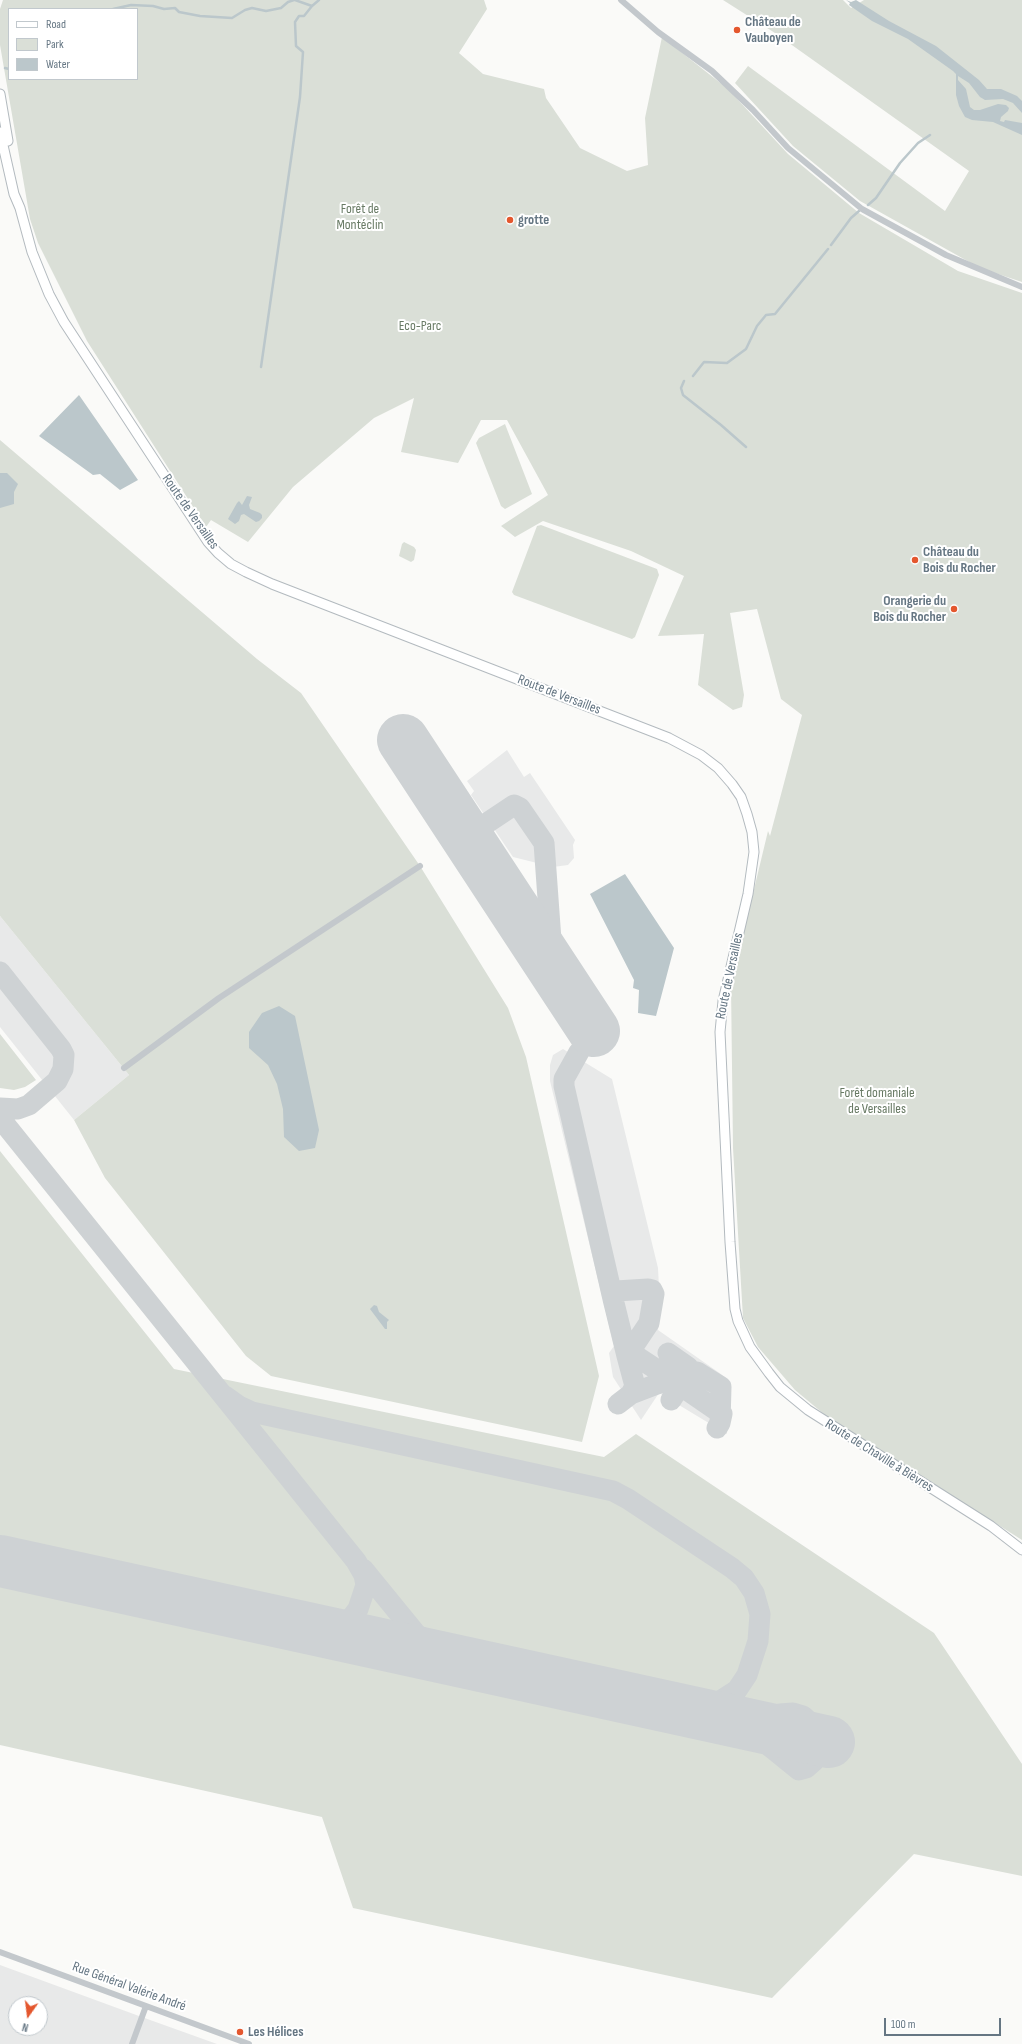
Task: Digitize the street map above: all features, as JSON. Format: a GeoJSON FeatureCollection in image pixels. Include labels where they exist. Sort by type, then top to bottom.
{"type":"FeatureCollection","features":[{"type":"Feature","properties":{"kind":"main road","name":"Route de Versailles"},"geometry":{"type":"LineString","coordinates":[[0,97],[20,196],[20,208]]}},
{"type":"Feature","properties":{"kind":"main road","name":"Route de Versailles"},"geometry":{"type":"LineString","coordinates":[[0,132],[14,194],[20,208],[39,271],[64,322],[208,542],[231,564],[272,584],[675,741],[701,755],[718,768],[741,796],[752,832],[754,852],[748,894],[723,1001],[720,1032],[735,1309],[743,1334],[750,1347]]}},
{"type":"Feature","properties":{"kind":"main road","name":"Route de Chaville à Bièvres"},"geometry":{"type":"LineString","coordinates":[[750,1347],[780,1387],[808,1410],[991,1526],[1022,1550]]}},
{"type":"Feature","properties":{"kind":"street"},"geometry":{"type":"LineString","coordinates":[[621,0],[658,32],[712,71],[753,110],[788,148],[862,209],[946,255],[1022,288]]}},
{"type":"Feature","properties":{"kind":"street"},"geometry":{"type":"LineString","coordinates":[[124,1068],[219,998],[420,866]]}},
{"type":"Feature","properties":{"kind":"street","name":"Rue Général Valérie André"},"geometry":{"type":"LineString","coordinates":[[0,1952],[249,2044]]}},
{"type":"Feature","properties":{"kind":"street"},"geometry":{"type":"LineString","coordinates":[[132,2044],[146,2006]]}},
{"type":"Feature","properties":{"kind":"shaded area"},"geometry":{"type":"Polygon","coordinates":[[[507,750],[524,777],[530,773],[575,840],[573,845],[574,858],[568,865],[553,867],[513,857],[471,795],[474,791],[467,781],[507,750]]]}},
{"type":"Feature","properties":{"kind":"shaded area"},"geometry":{"type":"Polygon","coordinates":[[[0,916],[129,1075],[74,1120],[0,1027],[0,916]]]}},
{"type":"Feature","properties":{"kind":"shaded area"},"geometry":{"type":"Polygon","coordinates":[[[563,1049],[612,1079],[658,1268],[660,1307],[658,1330],[728,1379],[727,1434],[659,1393],[641,1420],[613,1377],[609,1353],[614,1346],[550,1081],[550,1065],[553,1055],[563,1049]]]}},
{"type":"Feature","properties":{"kind":"shaded area"},"geometry":{"type":"Polygon","coordinates":[[[0,1965],[139,2016],[217,2044],[0,2044],[0,1965]]]}},
{"type":"Feature","properties":{"kind":"green space"},"geometry":{"type":"Polygon","coordinates":[[[3,0],[484,0],[487,9],[459,53],[483,74],[544,89],[546,98],[580,148],[627,171],[648,165],[645,118],[662,37],[728,89],[788,154],[859,213],[958,271],[1022,293],[1022,1540],[825,1415],[795,1390],[758,1347],[743,1318],[733,1148],[731,985],[768,831],[770,836],[802,715],[781,699],[757,609],[730,613],[744,695],[742,707],[733,710],[698,685],[704,634],[658,636],[684,576],[631,551],[543,521],[515,537],[501,526],[548,495],[507,420],[481,420],[458,463],[401,452],[414,398],[374,418],[293,487],[248,542],[211,520],[206,527],[87,341],[38,243],[30,219],[0,45],[0,9],[3,0]]]}},
{"type":"Feature","properties":{"kind":"green space"},"geometry":{"type":"Polygon","coordinates":[[[723,0],[843,0],[851,8],[864,0],[1022,0],[1022,282],[980,268],[860,201],[793,146],[735,83],[748,66],[945,211],[969,171],[775,33],[723,0]]]}},
{"type":"Feature","properties":{"kind":"green space"},"geometry":{"type":"Polygon","coordinates":[[[505,424],[532,494],[505,509],[501,506],[476,443],[479,438],[505,424]]]}},
{"type":"Feature","properties":{"kind":"green space"},"geometry":{"type":"Polygon","coordinates":[[[0,440],[257,659],[301,693],[420,866],[508,1008],[526,1057],[599,1376],[582,1442],[271,1376],[246,1356],[105,1178],[74,1120],[129,1075],[0,916],[0,440]]]}},
{"type":"Feature","properties":{"kind":"green space"},"geometry":{"type":"Polygon","coordinates":[[[541,525],[657,569],[659,575],[635,637],[632,639],[514,595],[512,592],[537,526],[541,525]]]}},
{"type":"Feature","properties":{"kind":"green space"},"geometry":{"type":"Polygon","coordinates":[[[404,542],[414,547],[416,550],[414,560],[411,562],[399,556],[402,544],[404,542]]]}},
{"type":"Feature","properties":{"kind":"green space"},"geometry":{"type":"Polygon","coordinates":[[[0,1034],[36,1080],[25,1087],[14,1090],[0,1088],[0,1034]]]}},
{"type":"Feature","properties":{"kind":"green space"},"geometry":{"type":"Polygon","coordinates":[[[0,1151],[174,1369],[604,1457],[636,1434],[934,1633],[1022,1764],[1022,1876],[914,1854],[772,1998],[353,1908],[322,1817],[0,1745],[0,1151]]]}},
{"type":"Feature","properties":{"kind":"water"},"geometry":{"type":"Polygon","coordinates":[[[846,0],[851,2],[856,0],[889,21],[936,46],[979,80],[987,89],[1001,89],[1017,96],[1022,101],[1022,113],[1013,103],[1003,99],[985,100],[980,97],[969,83],[958,76],[958,80],[966,89],[970,107],[974,110],[980,110],[998,104],[1006,105],[1009,108],[1008,111],[1001,117],[1000,121],[1004,122],[1005,120],[1022,123],[1022,135],[993,122],[972,120],[965,117],[959,106],[956,95],[956,74],[953,71],[908,39],[872,21],[849,5],[850,3],[846,0]]]}},
{"type":"Feature","properties":{"kind":"water"},"geometry":{"type":"Polygon","coordinates":[[[79,395],[138,480],[120,490],[100,474],[93,475],[39,436],[79,395]]]}},
{"type":"Feature","properties":{"kind":"water"},"geometry":{"type":"Polygon","coordinates":[[[0,473],[7,473],[18,484],[14,492],[14,504],[0,508],[0,473]]]}},
{"type":"Feature","properties":{"kind":"water"},"geometry":{"type":"Polygon","coordinates":[[[247,496],[252,497],[249,505],[250,509],[260,513],[262,518],[256,522],[244,514],[241,515],[239,521],[235,524],[228,519],[237,503],[239,501],[242,505],[247,496]]]}},
{"type":"Feature","properties":{"kind":"water"},"geometry":{"type":"Polygon","coordinates":[[[625,874],[674,948],[656,1016],[638,1013],[639,990],[633,988],[634,980],[590,894],[625,874]]]}},
{"type":"Feature","properties":{"kind":"water"},"geometry":{"type":"Polygon","coordinates":[[[279,1006],[295,1016],[319,1130],[315,1148],[299,1151],[284,1137],[283,1109],[277,1084],[268,1065],[249,1048],[249,1032],[262,1013],[279,1006]]]}},
{"type":"Feature","properties":{"kind":"water"},"geometry":{"type":"Polygon","coordinates":[[[374,1305],[377,1306],[379,1312],[389,1320],[387,1322],[387,1329],[385,1329],[370,1309],[374,1305]]]}},
{"type":"Feature","properties":{"kind":"waterway"},"geometry":{"type":"LineString","coordinates":[[118,8],[131,5],[153,6],[164,9],[175,8],[179,12],[200,16],[232,18],[245,10],[252,8],[266,11],[281,8],[288,2],[294,0]]}},
{"type":"Feature","properties":{"kind":"waterway"},"geometry":{"type":"LineString","coordinates":[[295,0],[312,6],[319,0]]}},
{"type":"Feature","properties":{"kind":"waterway"},"geometry":{"type":"LineString","coordinates":[[261,367],[300,97],[303,52],[296,46],[295,22],[299,16],[304,16],[312,6]]}},
{"type":"Feature","properties":{"kind":"waterway"},"geometry":{"type":"LineString","coordinates":[[868,205],[876,198],[900,163],[918,143],[930,135]]}},
{"type":"Feature","properties":{"kind":"waterway"},"geometry":{"type":"LineString","coordinates":[[831,245],[851,218],[859,211]]}},
{"type":"Feature","properties":{"kind":"waterway"},"geometry":{"type":"LineString","coordinates":[[693,376],[704,362],[727,363],[746,349],[757,326],[766,315],[775,314],[828,249]]}},
{"type":"Feature","properties":{"kind":"waterway"},"geometry":{"type":"LineString","coordinates":[[684,381],[681,388],[683,395],[746,447]]}},
{"type":"Feature","properties":{"kind":"taxiway"},"geometry":{"type":"LineString","coordinates":[[466,837],[514,805],[520,808],[544,843],[553,968]]}},
{"type":"Feature","properties":{"kind":"taxiway"},"geometry":{"type":"LineString","coordinates":[[0,972],[61,1049],[64,1055],[63,1069],[57,1081],[29,1105],[18,1109],[0,1108]]}},
{"type":"Feature","properties":{"kind":"taxiway"},"geometry":{"type":"LineString","coordinates":[[579,1052],[564,1079],[564,1086],[613,1299]]}},
{"type":"Feature","properties":{"kind":"taxiway"},"geometry":{"type":"LineString","coordinates":[[0,1118],[356,1561],[364,1575],[366,1585],[358,1609],[352,1617],[336,1627],[324,1629],[308,1628]]}},
{"type":"Feature","properties":{"kind":"taxiway"},"geometry":{"type":"LineString","coordinates":[[618,1404],[631,1394],[635,1386],[627,1356],[613,1299],[614,1294],[616,1291],[652,1290],[654,1294],[649,1323],[627,1356]]}},
{"type":"Feature","properties":{"kind":"taxiway"},"geometry":{"type":"LineString","coordinates":[[632,1349],[633,1354],[674,1381]]}},
{"type":"Feature","properties":{"kind":"taxiway"},"geometry":{"type":"LineString","coordinates":[[668,1353],[688,1367],[687,1375],[671,1400]]}},
{"type":"Feature","properties":{"kind":"taxiway"},"geometry":{"type":"LineString","coordinates":[[631,1394],[691,1371],[697,1372],[721,1387],[720,1423],[717,1428]]}},
{"type":"Feature","properties":{"kind":"taxiway"},"geometry":{"type":"LineString","coordinates":[[667,1380],[674,1381],[722,1414],[720,1423]]}},
{"type":"Feature","properties":{"kind":"taxiway"},"geometry":{"type":"LineString","coordinates":[[225,1396],[239,1406],[252,1412],[613,1491],[628,1499],[732,1568],[744,1578],[754,1593],[760,1614],[758,1641],[747,1675],[737,1690],[720,1701],[700,1708],[674,1708]]}},
{"type":"Feature","properties":{"kind":"taxiway"},"geometry":{"type":"LineString","coordinates":[[363,1569],[416,1634],[442,1652],[471,1664]]}},
{"type":"Feature","properties":{"kind":"taxiway"},"geometry":{"type":"LineString","coordinates":[[729,1720],[746,1727],[799,1770],[806,1768],[814,1761],[818,1751],[818,1736],[813,1725],[803,1716],[793,1713],[780,1714],[762,1726]]}},
{"type":"Feature","properties":{"kind":"runway"},"geometry":{"type":"LineString","coordinates":[[403,740],[594,1031]]}},
{"type":"Feature","properties":{"kind":"runway"},"geometry":{"type":"LineString","coordinates":[[0,1561],[829,1742]]}},
{"type":"Feature","properties":{"kind":"place","name":"Château de Vauboyen"},"geometry":{"type":"Point","coordinates":[737,30]}},
{"type":"Feature","properties":{"kind":"place","name":"grotte"},"geometry":{"type":"Point","coordinates":[510,220]}},
{"type":"Feature","properties":{"kind":"place","name":"Château du Bois du Rocher"},"geometry":{"type":"Point","coordinates":[915,560]}},
{"type":"Feature","properties":{"kind":"place","name":"Orangerie du Bois du Rocher"},"geometry":{"type":"Point","coordinates":[954,609]}},
{"type":"Feature","properties":{"kind":"place","name":"Les Hélices"},"geometry":{"type":"Point","coordinates":[240,2032]}},
{"type":"Feature","properties":{"kind":"park label","name":"Forêt de Montéclin"},"geometry":{"type":"Point","coordinates":[360,218]}},
{"type":"Feature","properties":{"kind":"park label","name":"Eco-Parc"},"geometry":{"type":"Point","coordinates":[420,326]}},
{"type":"Feature","properties":{"kind":"park label","name":"Forêt domaniale de Versailles"},"geometry":{"type":"Point","coordinates":[877,1102]}}]}
